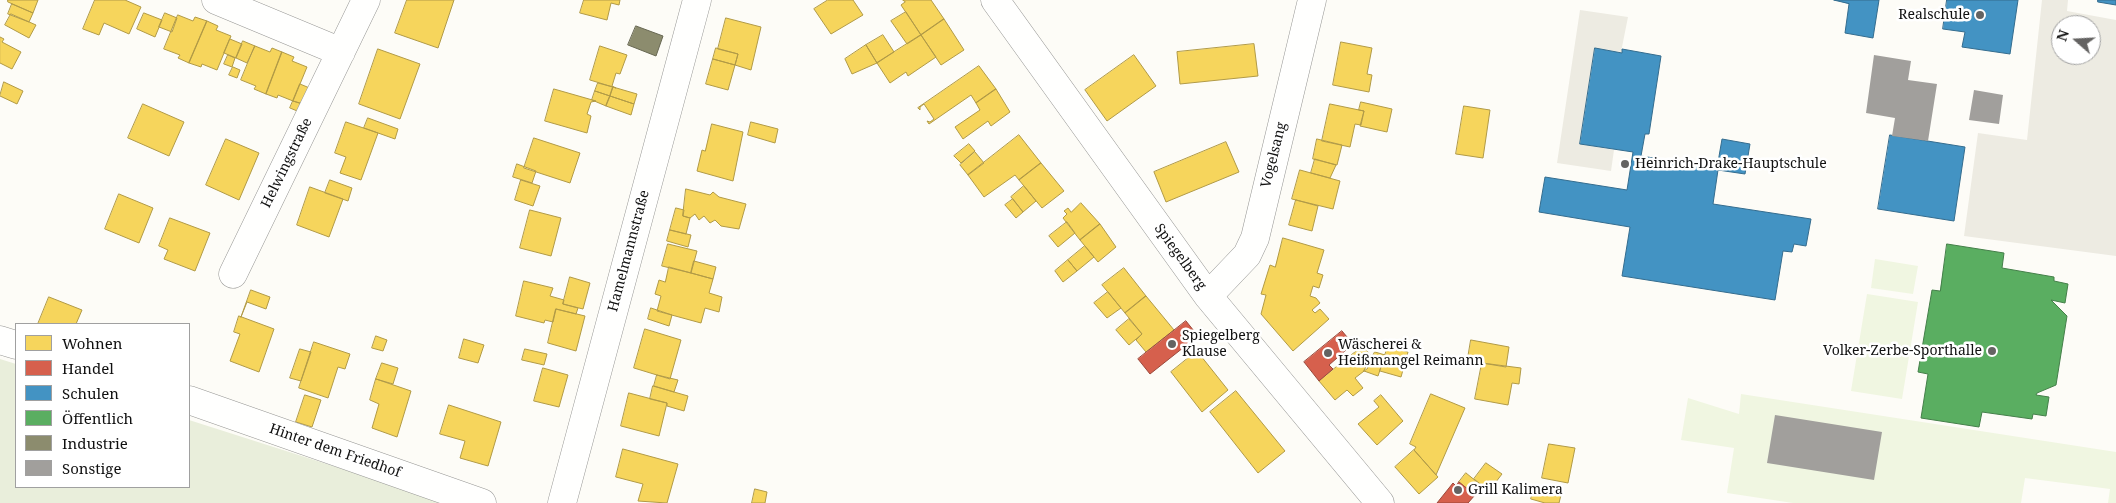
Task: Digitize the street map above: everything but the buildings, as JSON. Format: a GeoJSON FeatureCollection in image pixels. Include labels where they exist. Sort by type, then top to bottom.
{"type":"FeatureCollection","features":[{"type":"Feature","properties":{"kind":"street"},"geometry":{"type":"LineString","coordinates":[[216,0],[341,52]]}},
{"type":"Feature","properties":{"kind":"street","name":"Helwingstraße"},"geometry":{"type":"LineString","coordinates":[[233,274],[366,0]]}},
{"type":"Feature","properties":{"kind":"street","name":"Hamelmannstraße"},"geometry":{"type":"LineString","coordinates":[[562,503],[697,0]]}},
{"type":"Feature","properties":{"kind":"street","name":"Spiegelberg"},"geometry":{"type":"LineString","coordinates":[[995,0],[1208,296],[1380,503]]}},
{"type":"Feature","properties":{"kind":"street","name":"Vogelsang"},"geometry":{"type":"LineString","coordinates":[[1208,296],[1247,255],[1255,238],[1312,0]]}},
{"type":"Feature","properties":{"kind":"street"},"geometry":{"type":"LineString","coordinates":[[0,340],[15,345]]}},
{"type":"Feature","properties":{"kind":"street","name":"Hinter dem Friedhof"},"geometry":{"type":"LineString","coordinates":[[190,400],[482,503]]}},
{"type":"Feature","properties":{"kind":"green space"},"geometry":{"type":"Polygon","coordinates":[[[1875,259],[1918,266],[1913,294],[1871,288],[1875,259]]]}},
{"type":"Feature","properties":{"kind":"green space"},"geometry":{"type":"Polygon","coordinates":[[[1867,294],[1918,302],[1902,399],[1851,391],[1867,294]]]}},
{"type":"Feature","properties":{"kind":"green space"},"geometry":{"type":"Polygon","coordinates":[[[0,359],[15,364],[15,488],[190,488],[190,420],[449,503],[0,503],[0,359]]]}},
{"type":"Feature","properties":{"kind":"green space"},"geometry":{"type":"Polygon","coordinates":[[[1741,394],[2116,452],[2116,503],[2108,503],[2110,489],[2025,478],[2021,503],[1793,503],[1727,493],[1734,448],[1681,440],[1688,398],[1739,414],[1741,394]]]}},
{"type":"Feature","properties":{"kind":"shaded area"},"geometry":{"type":"Polygon","coordinates":[[[2042,0],[2068,0],[2067,11],[2089,15],[2051,15],[2051,65],[2101,65],[2101,17],[2116,20],[2116,256],[1964,236],[1978,133],[2027,140],[2042,0]]]}},
{"type":"Feature","properties":{"kind":"shaded area"},"geometry":{"type":"Polygon","coordinates":[[[1580,10],[1628,17],[1621,52],[1595,49],[1580,144],[1614,150],[1611,171],[1557,163],[1580,10]]]}},
{"type":"Feature","properties":{"kind":"place","name":"Realschule"},"geometry":{"type":"Point","coordinates":[1980,15]}},
{"type":"Feature","properties":{"kind":"place","name":"Heinrich-Drake-Hauptschule"},"geometry":{"type":"Point","coordinates":[1625,164]}},
{"type":"Feature","properties":{"kind":"place","name":"Spiegelberg Klause"},"geometry":{"type":"Point","coordinates":[1172,344]}},
{"type":"Feature","properties":{"kind":"place","name":"Volker-Zerbe-Sporthalle"},"geometry":{"type":"Point","coordinates":[1992,351]}},
{"type":"Feature","properties":{"kind":"place","name":"Wäscherei & Heißmangel Reimann"},"geometry":{"type":"Point","coordinates":[1328,353]}},
{"type":"Feature","properties":{"kind":"place","name":"Grill Kalimera"},"geometry":{"type":"Point","coordinates":[1458,490]}}]}
